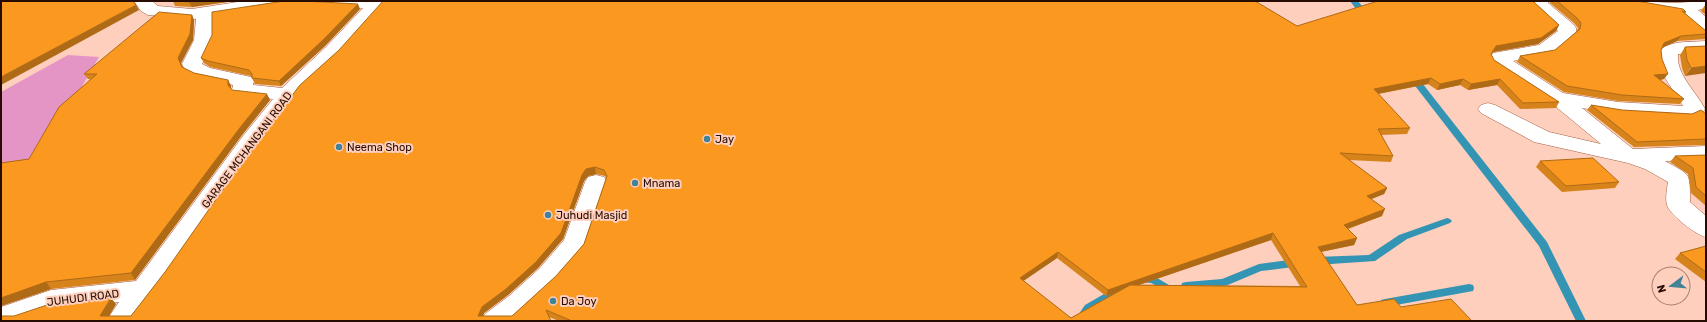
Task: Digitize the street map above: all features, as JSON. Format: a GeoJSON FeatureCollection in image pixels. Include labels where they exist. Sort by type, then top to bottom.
{"type":"FeatureCollection","features":[{"type":"Feature","properties":{"kind":"street"},"geometry":{"type":"LineString","coordinates":[[143,1],[147,7],[154,11],[192,14],[280,1]]}},
{"type":"Feature","properties":{"kind":"street","name":"GARAGE MCHANGANI ROAD"},"geometry":{"type":"LineString","coordinates":[[119,321],[164,264],[251,141],[288,94],[377,3],[313,1]]}},
{"type":"Feature","properties":{"kind":"street"},"geometry":{"type":"LineString","coordinates":[[1540,1],[1539,4],[1567,28],[1567,33],[1558,38],[1545,50],[1508,55],[1500,57],[1499,60],[1556,97],[1628,156],[1653,164],[1679,179],[1678,204],[1706,228]]}},
{"type":"Feature","properties":{"kind":"street"},"geometry":{"type":"LineString","coordinates":[[1640,1],[1675,8],[1706,3]]}},
{"type":"Feature","properties":{"kind":"street"},"geometry":{"type":"LineString","coordinates":[[1684,7],[1706,26]]}},
{"type":"Feature","properties":{"kind":"street"},"geometry":{"type":"LineString","coordinates":[[204,13],[206,30],[205,40],[192,64],[193,68],[204,73],[244,81],[242,90],[288,94]]}},
{"type":"Feature","properties":{"kind":"street"},"geometry":{"type":"LineString","coordinates":[[1556,97],[1618,108],[1688,112],[1695,109],[1691,99],[1671,72],[1668,63],[1669,52],[1674,49],[1706,47]]}},
{"type":"Feature","properties":{"kind":"street"},"geometry":{"type":"LineString","coordinates":[[1488,109],[1542,137],[1653,164]]}},
{"type":"Feature","properties":{"kind":"street"},"geometry":{"type":"LineString","coordinates":[[1628,156],[1706,153]]}},
{"type":"Feature","properties":{"kind":"street"},"geometry":{"type":"LineString","coordinates":[[494,321],[518,303],[548,276],[575,243],[596,182]]}},
{"type":"Feature","properties":{"kind":"street","name":"JUHUDI ROAD"},"geometry":{"type":"LineString","coordinates":[[1,317],[51,300],[143,290]]}},
{"type":"Feature","properties":{"kind":"shaded area"},"geometry":{"type":"Polygon","coordinates":[[[68,55],[99,57],[40,159],[1,165],[1,92],[68,55]]]}},
{"type":"Feature","properties":{"kind":"building"},"geometry":{"type":"Polygon","coordinates":[[[1,1],[133,1],[136,5],[1,77],[1,1]]]}},
{"type":"Feature","properties":{"kind":"building"},"geometry":{"type":"Polygon","coordinates":[[[284,1],[358,4],[323,40],[279,81],[252,78],[252,74],[249,70],[208,61],[201,58],[212,35],[212,12],[284,1]]]}},
{"type":"Feature","properties":{"kind":"building"},"geometry":{"type":"Polygon","coordinates":[[[383,1],[1255,1],[1297,26],[1378,1],[1533,1],[1559,25],[1541,38],[1496,46],[1491,54],[1494,60],[1559,102],[1523,103],[1500,79],[1471,84],[1463,79],[1440,84],[1431,78],[1374,89],[1410,128],[1378,129],[1393,156],[1340,153],[1387,188],[1367,196],[1385,209],[1344,225],[1357,238],[1318,247],[1357,305],[1394,299],[1401,307],[1451,299],[1472,321],[572,321],[546,310],[551,321],[1,321],[1,316],[14,316],[47,305],[111,298],[100,316],[131,316],[165,272],[257,141],[300,85],[339,50],[383,1]],[[595,167],[586,169],[582,175],[561,233],[536,262],[506,289],[482,307],[478,316],[512,316],[556,276],[584,244],[607,176],[604,170],[595,167]],[[1273,233],[1108,290],[1058,252],[1020,278],[1071,318],[1130,285],[1307,287],[1273,233]]]}},
{"type":"Feature","properties":{"kind":"building"},"geometry":{"type":"Polygon","coordinates":[[[1557,1],[1637,1],[1683,9],[1686,12],[1682,11],[1706,31],[1706,34],[1681,36],[1664,43],[1661,50],[1662,59],[1668,74],[1654,75],[1684,99],[1622,95],[1567,86],[1520,56],[1555,50],[1580,29],[1581,23],[1577,18],[1557,1]]]}},
{"type":"Feature","properties":{"kind":"building"},"geometry":{"type":"Polygon","coordinates":[[[159,12],[192,15],[190,34],[178,58],[182,67],[194,73],[228,80],[228,85],[232,90],[267,94],[131,273],[46,282],[1,298],[1,163],[29,159],[59,107],[97,74],[84,74],[159,12]]]}},
{"type":"Feature","properties":{"kind":"building"},"geometry":{"type":"Polygon","coordinates":[[[1706,46],[1706,66],[1691,68],[1687,60],[1685,47],[1706,46]]]}},
{"type":"Feature","properties":{"kind":"building"},"geometry":{"type":"Polygon","coordinates":[[[1591,105],[1622,110],[1692,114],[1701,110],[1706,114],[1706,139],[1637,142],[1591,105]]]}},
{"type":"Feature","properties":{"kind":"building"},"geometry":{"type":"Polygon","coordinates":[[[1706,155],[1706,196],[1696,187],[1693,168],[1675,156],[1706,155]]]}},
{"type":"Feature","properties":{"kind":"building"},"geometry":{"type":"Polygon","coordinates":[[[1593,158],[1619,182],[1566,186],[1540,161],[1593,158]]]}},
{"type":"Feature","properties":{"kind":"building"},"geometry":{"type":"Polygon","coordinates":[[[1706,246],[1706,272],[1680,253],[1706,246]]]}},
{"type":"Feature","properties":{"kind":"waterway"},"geometry":{"type":"LineString","coordinates":[[1354,1],[1365,15]]}},
{"type":"Feature","properties":{"kind":"waterway"},"geometry":{"type":"LineString","coordinates":[[1412,76],[1543,244],[1581,321]]}},
{"type":"Feature","properties":{"kind":"waterway"},"geometry":{"type":"LineString","coordinates":[[1316,261],[1371,258],[1403,237],[1447,221]]}},
{"type":"Feature","properties":{"kind":"waterway"},"geometry":{"type":"LineString","coordinates":[[1186,286],[1223,283],[1259,268],[1297,263]]}},
{"type":"Feature","properties":{"kind":"waterway"},"geometry":{"type":"LineString","coordinates":[[1142,280],[1152,279],[1170,291]]}},
{"type":"Feature","properties":{"kind":"waterway"},"geometry":{"type":"LineString","coordinates":[[1385,303],[1469,288]]}},
{"type":"Feature","properties":{"kind":"waterway"},"geometry":{"type":"LineString","coordinates":[[1079,321],[1089,308],[1116,291]]}},
{"type":"Feature","properties":{"kind":"place","name":"Jay"},"geometry":{"type":"Point","coordinates":[707,139]}},
{"type":"Feature","properties":{"kind":"place","name":"Neema Shop"},"geometry":{"type":"Point","coordinates":[339,147]}},
{"type":"Feature","properties":{"kind":"place","name":"Mnama"},"geometry":{"type":"Point","coordinates":[635,183]}},
{"type":"Feature","properties":{"kind":"place","name":"Juhudi Masjid"},"geometry":{"type":"Point","coordinates":[548,215]}},
{"type":"Feature","properties":{"kind":"place","name":"Da Joy"},"geometry":{"type":"Point","coordinates":[553,301]}}]}
